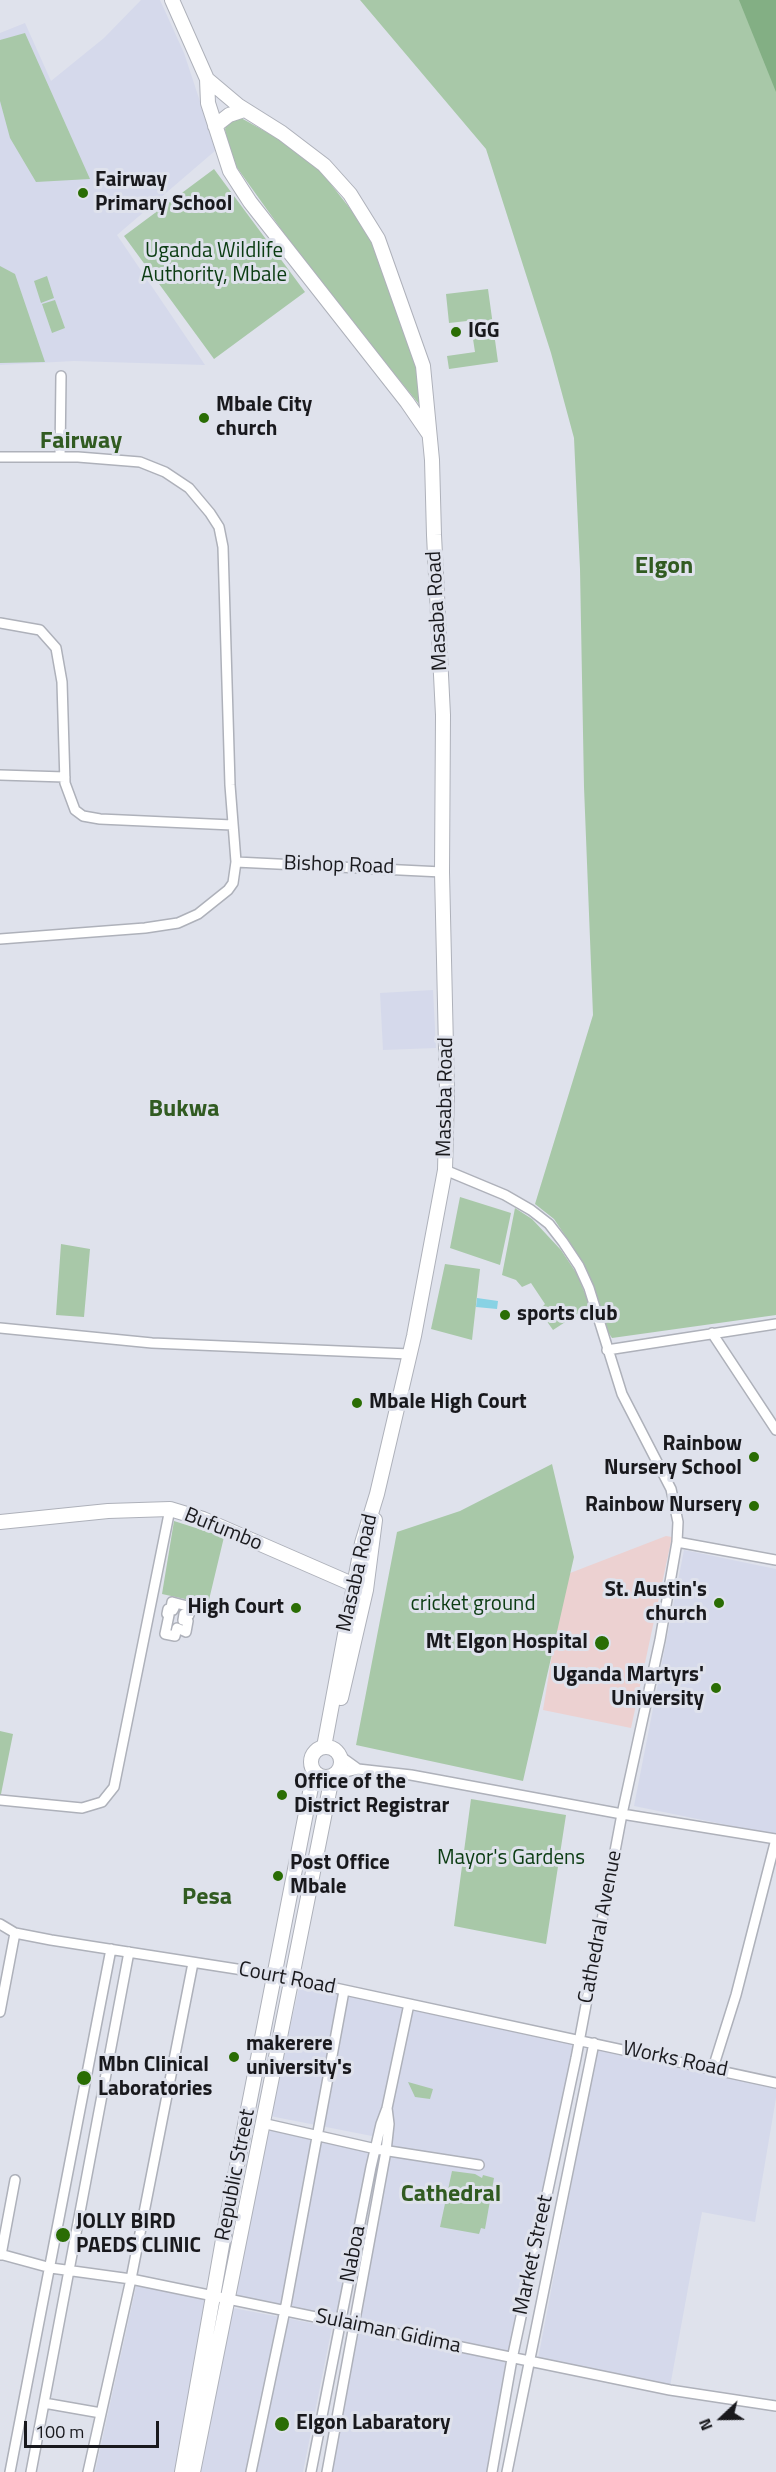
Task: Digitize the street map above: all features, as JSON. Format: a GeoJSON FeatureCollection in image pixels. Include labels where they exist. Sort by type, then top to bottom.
{"type":"FeatureCollection","features":[{"type":"Feature","properties":{"kind":"street"},"geometry":{"type":"LineString","coordinates":[[172,0],[207,79],[208,103],[230,171],[250,202],[408,402],[429,434]]}},
{"type":"Feature","properties":{"kind":"street","name":"Masaba Road"},"geometry":{"type":"LineString","coordinates":[[207,79],[244,110],[282,133],[324,165],[350,194],[378,239],[423,366],[432,460],[443,715],[442,872],[447,1050],[445,1170],[409,1354],[377,1494],[373,1544],[360,1588],[332,1751]]}},
{"type":"Feature","properties":{"kind":"street"},"geometry":{"type":"LineString","coordinates":[[215,126],[229,115],[244,110]]}},
{"type":"Feature","properties":{"kind":"street"},"geometry":{"type":"LineString","coordinates":[[60,457],[62,376]]}},
{"type":"Feature","properties":{"kind":"street"},"geometry":{"type":"LineString","coordinates":[[0,457],[60,457],[140,462],[165,472],[189,489],[219,527],[223,547],[232,825],[236,862],[233,883],[228,890],[189,919],[145,928],[0,939]]}},
{"type":"Feature","properties":{"kind":"street"},"geometry":{"type":"LineString","coordinates":[[0,623],[40,630],[56,648],[62,682],[65,777],[69,798],[75,810],[83,816],[130,821],[232,825]]}},
{"type":"Feature","properties":{"kind":"street"},"geometry":{"type":"LineString","coordinates":[[0,775],[65,777]]}},
{"type":"Feature","properties":{"kind":"street","name":"Bishop Road"},"geometry":{"type":"LineString","coordinates":[[236,862],[442,872]]}},
{"type":"Feature","properties":{"kind":"street","name":"Cathedral Avenue"},"geometry":{"type":"LineString","coordinates":[[445,1170],[505,1195],[549,1224],[579,1266],[596,1308],[622,1394],[671,1489],[678,1522],[677,1542],[660,1640],[576,2039]]}},
{"type":"Feature","properties":{"kind":"street"},"geometry":{"type":"LineString","coordinates":[[607,1350],[776,1324]]}},
{"type":"Feature","properties":{"kind":"street"},"geometry":{"type":"LineString","coordinates":[[0,1328],[152,1343],[409,1354]]}},
{"type":"Feature","properties":{"kind":"street"},"geometry":{"type":"LineString","coordinates":[[711,1333],[776,1430]]}},
{"type":"Feature","properties":{"kind":"street"},"geometry":{"type":"LineString","coordinates":[[0,1800],[82,1808],[102,1803],[114,1787],[170,1509]]}},
{"type":"Feature","properties":{"kind":"street","name":"Bufumbo"},"geometry":{"type":"LineString","coordinates":[[0,1522],[108,1511],[170,1509],[203,1519],[360,1588]]}},
{"type":"Feature","properties":{"kind":"street"},"geometry":{"type":"LineString","coordinates":[[677,1542],[776,1560]]}},
{"type":"Feature","properties":{"kind":"street"},"geometry":{"type":"LineString","coordinates":[[172,1602],[191,1607],[189,1615],[184,1614],[183,1620],[188,1621],[186,1632],[177,1628],[175,1636],[165,1634],[168,1609],[173,1610],[174,1608],[171,1608],[172,1602]]}},
{"type":"Feature","properties":{"kind":"street"},"geometry":{"type":"LineString","coordinates":[[358,1769],[332,1751],[316,1750],[311,1757],[311,1765],[319,1776],[358,1769],[467,1784],[622,1814],[776,1839],[736,1995],[713,2068]]}},
{"type":"Feature","properties":{"kind":"street"},"geometry":{"type":"LineString","coordinates":[[332,1751],[342,1762],[334,1775]]}},
{"type":"Feature","properties":{"kind":"street","name":"Republic Street"},"geometry":{"type":"LineString","coordinates":[[193,2472],[275,1975],[314,1772]]}},
{"type":"Feature","properties":{"kind":"street","name":"Republic Street"},"geometry":{"type":"LineString","coordinates":[[182,2472],[293,1980],[334,1775]]}},
{"type":"Feature","properties":{"kind":"street","name":"Court Road"},"geometry":{"type":"LineString","coordinates":[[0,1924],[15,1933],[275,1975],[576,2039]]}},
{"type":"Feature","properties":{"kind":"street"},"geometry":{"type":"LineString","coordinates":[[0,2012],[15,1933]]}},
{"type":"Feature","properties":{"kind":"street"},"geometry":{"type":"LineString","coordinates":[[10,2472],[111,1949]]}},
{"type":"Feature","properties":{"kind":"street"},"geometry":{"type":"LineString","coordinates":[[31,2472],[71,2271],[129,1953]]}},
{"type":"Feature","properties":{"kind":"street"},"geometry":{"type":"LineString","coordinates":[[88,2472],[131,2279],[193,1963]]}},
{"type":"Feature","properties":{"kind":"street"},"geometry":{"type":"LineString","coordinates":[[251,2472],[285,2311],[344,1991]]}},
{"type":"Feature","properties":{"kind":"street","name":"Naboa"},"geometry":{"type":"LineString","coordinates":[[311,2472],[340,2322],[389,2124],[387,2108],[409,2004]]}},
{"type":"Feature","properties":{"kind":"street","name":"Works Road"},"geometry":{"type":"LineString","coordinates":[[576,2039],[776,2083]]}},
{"type":"Feature","properties":{"kind":"street","name":"Market Street"},"geometry":{"type":"LineString","coordinates":[[492,2472],[512,2359],[557,2146],[576,2039]]}},
{"type":"Feature","properties":{"kind":"street","name":"Market Street"},"geometry":{"type":"LineString","coordinates":[[507,2472],[594,2043]]}},
{"type":"Feature","properties":{"kind":"street"},"geometry":{"type":"LineString","coordinates":[[262,2122],[381,2150],[479,2165]]}},
{"type":"Feature","properties":{"kind":"street"},"geometry":{"type":"LineString","coordinates":[[557,2146],[573,2149]]}},
{"type":"Feature","properties":{"kind":"street","name":"Naboa"},"geometry":{"type":"LineString","coordinates":[[327,2472],[356,2325],[381,2150]]}},
{"type":"Feature","properties":{"kind":"street"},"geometry":{"type":"LineString","coordinates":[[0,2255],[15,2180]]}},
{"type":"Feature","properties":{"kind":"street","name":"Sulaiman Gidima"},"geometry":{"type":"LineString","coordinates":[[0,2255],[51,2268],[131,2279],[670,2390],[776,2406]]}},
{"type":"Feature","properties":{"kind":"street"},"geometry":{"type":"LineString","coordinates":[[44,2403],[101,2413]]}},
{"type":"Feature","properties":{"kind":"shaded area","name":"Fairway Primary School"},"geometry":{"type":"Polygon","coordinates":[[[141,0],[160,0],[184,53],[216,150],[117,235],[205,365],[74,361],[0,365],[0,33],[25,23],[51,81],[104,38],[141,0]]]}},
{"type":"Feature","properties":{"kind":"shaded area"},"geometry":{"type":"Polygon","coordinates":[[[433,990],[436,1048],[383,1050],[380,993],[433,990]]]}},
{"type":"Feature","properties":{"kind":"shaded area","name":"Mt Elgon Hospital"},"geometry":{"type":"Polygon","coordinates":[[[666,1536],[672,1537],[631,1728],[543,1710],[565,1575],[666,1536]]]}},
{"type":"Feature","properties":{"kind":"shaded area","name":"Uganda Martyrs' University"},"geometry":{"type":"Polygon","coordinates":[[[684,1550],[776,1569],[776,1835],[634,1806],[684,1550]]]}},
{"type":"Feature","properties":{"kind":"shaded area"},"geometry":{"type":"Polygon","coordinates":[[[300,1983],[405,2006],[377,2137],[270,2116],[300,1983]]]}},
{"type":"Feature","properties":{"kind":"shaded area"},"geometry":{"type":"Polygon","coordinates":[[[414,2006],[580,2040],[489,2472],[327,2472],[388,2127],[414,2006]]]}},
{"type":"Feature","properties":{"kind":"shaded area"},"geometry":{"type":"Polygon","coordinates":[[[598,2045],[776,2085],[776,2098],[755,2222],[702,2212],[669,2392],[538,2359],[598,2045]]]}},
{"type":"Feature","properties":{"kind":"shaded area"},"geometry":{"type":"Polygon","coordinates":[[[268,2129],[317,2138],[374,2154],[339,2321],[230,2299],[268,2129]]]}},
{"type":"Feature","properties":{"kind":"shaded area"},"geometry":{"type":"Polygon","coordinates":[[[137,2282],[211,2295],[175,2472],[95,2472],[137,2282]]]}},
{"type":"Feature","properties":{"kind":"shaded area"},"geometry":{"type":"Polygon","coordinates":[[[233,2308],[332,2327],[303,2472],[201,2472],[233,2308]]]}},
{"type":"Feature","properties":{"kind":"green space","name":"sports club"},"geometry":{"type":"Polygon","coordinates":[[[360,0],[776,0],[776,1315],[612,1338],[594,1287],[574,1249],[554,1219],[535,1204],[593,1015],[574,438],[551,353],[486,149],[360,0]]]}},
{"type":"Feature","properties":{"kind":"green space"},"geometry":{"type":"Polygon","coordinates":[[[739,0],[776,0],[776,92],[739,0]]]}},
{"type":"Feature","properties":{"kind":"green space"},"geometry":{"type":"Polygon","coordinates":[[[25,33],[90,179],[36,182],[10,138],[0,101],[0,40],[25,33]]]}},
{"type":"Feature","properties":{"kind":"green space"},"geometry":{"type":"Polygon","coordinates":[[[231,118],[241,118],[308,155],[374,239],[396,299],[415,362],[423,409],[311,271],[233,162],[225,130],[231,118]]]}},
{"type":"Feature","properties":{"kind":"green space","name":"Uganda Wildlife Authority, Mbale"},"geometry":{"type":"Polygon","coordinates":[[[214,169],[305,292],[214,359],[124,236],[214,169]]]}},
{"type":"Feature","properties":{"kind":"green space"},"geometry":{"type":"Polygon","coordinates":[[[0,266],[15,274],[45,362],[0,363],[0,266]]]}},
{"type":"Feature","properties":{"kind":"green space"},"geometry":{"type":"Polygon","coordinates":[[[47,276],[54,298],[41,303],[34,281],[47,276]]]}},
{"type":"Feature","properties":{"kind":"green space"},"geometry":{"type":"Polygon","coordinates":[[[488,289],[498,362],[449,369],[447,356],[475,352],[471,326],[468,326],[467,321],[449,323],[446,294],[488,289]]]}},
{"type":"Feature","properties":{"kind":"green space"},"geometry":{"type":"Polygon","coordinates":[[[55,300],[65,328],[52,333],[42,304],[55,300]]]}},
{"type":"Feature","properties":{"kind":"green space"},"geometry":{"type":"Polygon","coordinates":[[[460,1197],[511,1213],[500,1265],[450,1248],[460,1197]]]}},
{"type":"Feature","properties":{"kind":"green space"},"geometry":{"type":"Polygon","coordinates":[[[515,1208],[532,1219],[561,1250],[577,1274],[590,1306],[553,1330],[539,1310],[545,1304],[531,1283],[522,1287],[516,1280],[502,1275],[515,1208]]]}},
{"type":"Feature","properties":{"kind":"green space"},"geometry":{"type":"Polygon","coordinates":[[[61,1244],[90,1249],[84,1317],[56,1315],[61,1244]]]}},
{"type":"Feature","properties":{"kind":"green space"},"geometry":{"type":"Polygon","coordinates":[[[445,1264],[480,1269],[472,1340],[431,1329],[445,1264]]]}},
{"type":"Feature","properties":{"kind":"green space","name":"cricket ground"},"geometry":{"type":"Polygon","coordinates":[[[552,1464],[574,1557],[523,1781],[356,1745],[397,1532],[460,1511],[552,1464]]]}},
{"type":"Feature","properties":{"kind":"green space"},"geometry":{"type":"Polygon","coordinates":[[[174,1521],[224,1537],[208,1604],[162,1594],[174,1521]]]}},
{"type":"Feature","properties":{"kind":"green space"},"geometry":{"type":"Polygon","coordinates":[[[0,1731],[13,1734],[0,1799],[0,1731]]]}},
{"type":"Feature","properties":{"kind":"green space","name":"Mayor's Gardens"},"geometry":{"type":"Polygon","coordinates":[[[471,1799],[566,1815],[546,1944],[454,1926],[471,1799]]]}},
{"type":"Feature","properties":{"kind":"green space"},"geometry":{"type":"Polygon","coordinates":[[[408,2082],[433,2089],[430,2099],[415,2097],[408,2082]]]}},
{"type":"Feature","properties":{"kind":"green space"},"geometry":{"type":"Polygon","coordinates":[[[452,2171],[475,2174],[482,2178],[483,2175],[494,2178],[485,2229],[481,2228],[479,2234],[440,2227],[452,2171]]]}},
{"type":"Feature","properties":{"kind":"water"},"geometry":{"type":"Polygon","coordinates":[[[477,1298],[498,1301],[497,1309],[476,1307],[477,1298]]]}},
{"type":"Feature","properties":{"kind":"place","name":"Fairway Primary School"},"geometry":{"type":"Point","coordinates":[83,193]}},
{"type":"Feature","properties":{"kind":"place","name":"IGG"},"geometry":{"type":"Point","coordinates":[456,332]}},
{"type":"Feature","properties":{"kind":"place","name":"Mbale City church"},"geometry":{"type":"Point","coordinates":[204,418]}},
{"type":"Feature","properties":{"kind":"place","name":"sports club"},"geometry":{"type":"Point","coordinates":[505,1315]}},
{"type":"Feature","properties":{"kind":"place","name":"Mbale High Court"},"geometry":{"type":"Point","coordinates":[357,1403]}},
{"type":"Feature","properties":{"kind":"place","name":"Rainbow Nursery School"},"geometry":{"type":"Point","coordinates":[754,1457]}},
{"type":"Feature","properties":{"kind":"place","name":"Rainbow Nursery"},"geometry":{"type":"Point","coordinates":[754,1506]}},
{"type":"Feature","properties":{"kind":"place","name":"St. Austin's church"},"geometry":{"type":"Point","coordinates":[719,1603]}},
{"type":"Feature","properties":{"kind":"place","name":"High Court"},"geometry":{"type":"Point","coordinates":[296,1608]}},
{"type":"Feature","properties":{"kind":"place","name":"Mt Elgon Hospital"},"geometry":{"type":"Point","coordinates":[602,1643]}},
{"type":"Feature","properties":{"kind":"place","name":"Uganda Martyrs' University"},"geometry":{"type":"Point","coordinates":[716,1688]}},
{"type":"Feature","properties":{"kind":"place","name":"Office of the District Registrar"},"geometry":{"type":"Point","coordinates":[282,1795]}},
{"type":"Feature","properties":{"kind":"place","name":"Post Office Mbale"},"geometry":{"type":"Point","coordinates":[278,1876]}},
{"type":"Feature","properties":{"kind":"place","name":"makerere university's"},"geometry":{"type":"Point","coordinates":[234,2057]}},
{"type":"Feature","properties":{"kind":"place","name":"Mbn Clinical Laboratories"},"geometry":{"type":"Point","coordinates":[84,2078]}},
{"type":"Feature","properties":{"kind":"place","name":"JOLLY BIRD PAEDS CLINIC"},"geometry":{"type":"Point","coordinates":[63,2235]}},
{"type":"Feature","properties":{"kind":"place","name":"Elgon Labaratory"},"geometry":{"type":"Point","coordinates":[282,2424]}},
{"type":"Feature","properties":{"kind":"district","name":"Fairway"},"geometry":{"type":"Point","coordinates":[81,442]}},
{"type":"Feature","properties":{"kind":"district","name":"Elgon"},"geometry":{"type":"Point","coordinates":[664,567]}},
{"type":"Feature","properties":{"kind":"district","name":"Bukwa"},"geometry":{"type":"Point","coordinates":[184,1110]}},
{"type":"Feature","properties":{"kind":"district","name":"Pesa"},"geometry":{"type":"Point","coordinates":[207,1898]}},
{"type":"Feature","properties":{"kind":"district","name":"Cathedral"},"geometry":{"type":"Point","coordinates":[451,2195]}}]}
